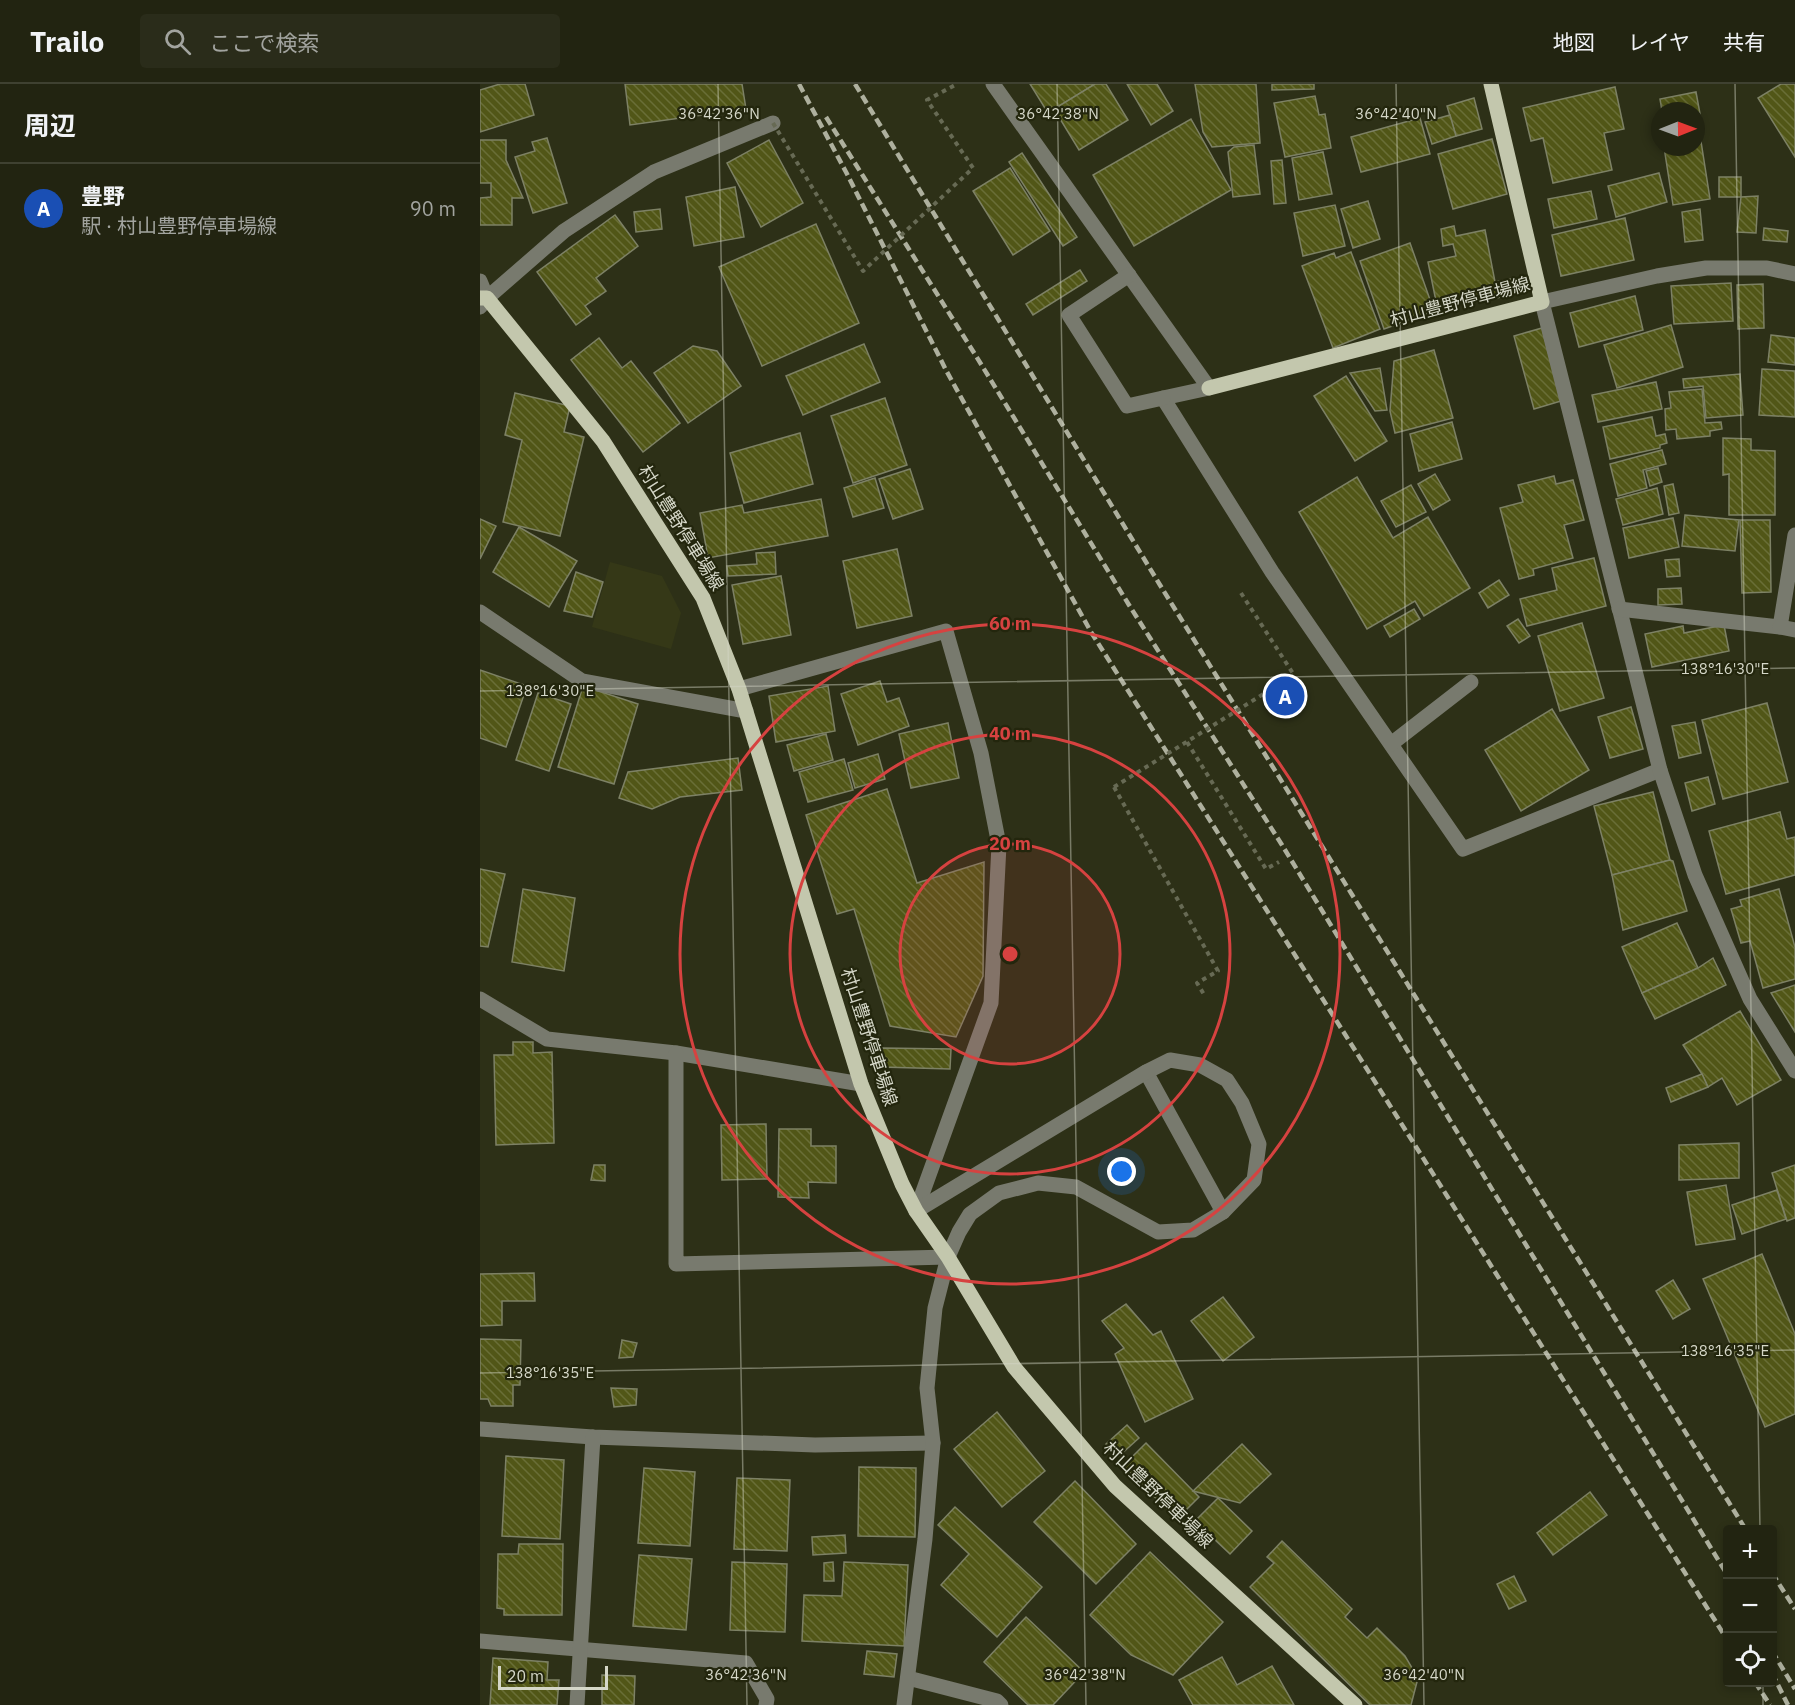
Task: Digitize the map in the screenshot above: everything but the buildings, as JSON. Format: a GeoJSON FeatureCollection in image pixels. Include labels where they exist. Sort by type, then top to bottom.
{"type":"FeatureCollection","features":[{"type":"Feature","properties":{"kind":"main road","name":"村山豊野停車場線"},"geometry":{"type":"LineString","coordinates":[[1209,388],[1542,302],[1491,84]]}},
{"type":"Feature","properties":{"kind":"main road","name":"村山豊野停車場線"},"geometry":{"type":"LineString","coordinates":[[482,301],[603,441],[703,598],[739,689],[861,1084],[902,1184],[916,1211],[948,1257],[1014,1368],[1115,1486],[1355,1705]]}},
{"type":"Feature","properties":{"kind":"street"},"geometry":{"type":"LineString","coordinates":[[993,84],[1129,275],[1209,388],[1127,406],[1069,315],[1129,275]]}},
{"type":"Feature","properties":{"kind":"street"},"geometry":{"type":"LineString","coordinates":[[482,301],[564,231],[654,171],[773,123]]}},
{"type":"Feature","properties":{"kind":"street"},"geometry":{"type":"LineString","coordinates":[[1795,274],[1767,268],[1706,268],[1657,276],[1542,302],[1660,770],[1695,875],[1745,989],[1795,1071]]}},
{"type":"Feature","properties":{"kind":"street"},"geometry":{"type":"LineString","coordinates":[[480,281],[482,301]]}},
{"type":"Feature","properties":{"kind":"street"},"geometry":{"type":"LineString","coordinates":[[1163,398],[1272,572],[1463,849],[1660,770]]}},
{"type":"Feature","properties":{"kind":"street"},"geometry":{"type":"LineString","coordinates":[[1619,609],[1788,628],[1795,535]]}},
{"type":"Feature","properties":{"kind":"street"},"geometry":{"type":"LineString","coordinates":[[480,612],[582,681],[746,711]]}},
{"type":"Feature","properties":{"kind":"street"},"geometry":{"type":"LineString","coordinates":[[739,689],[946,631],[981,753],[999,845],[997,890],[991,1003],[916,1211]]}},
{"type":"Feature","properties":{"kind":"street"},"geometry":{"type":"LineString","coordinates":[[1390,744],[1471,682]]}},
{"type":"Feature","properties":{"kind":"street"},"geometry":{"type":"LineString","coordinates":[[480,999],[547,1039],[676,1053],[861,1084]]}},
{"type":"Feature","properties":{"kind":"street"},"geometry":{"type":"LineString","coordinates":[[676,1053],[676,1264],[948,1257]]}},
{"type":"Feature","properties":{"kind":"street"},"geometry":{"type":"LineString","coordinates":[[903,1705],[925,1539],[933,1443],[927,1388],[935,1308],[948,1257],[970,1214],[999,1193],[1038,1183],[1076,1187],[1158,1232],[1193,1230],[1223,1212],[1254,1180],[1259,1144],[1242,1103],[1227,1080],[1200,1065],[1170,1060],[1146,1072],[916,1211]]}},
{"type":"Feature","properties":{"kind":"street"},"geometry":{"type":"LineString","coordinates":[[1146,1072],[1223,1212]]}},
{"type":"Feature","properties":{"kind":"street"},"geometry":{"type":"LineString","coordinates":[[480,1429],[593,1437],[815,1445],[933,1443]]}},
{"type":"Feature","properties":{"kind":"street"},"geometry":{"type":"LineString","coordinates":[[577,1705],[593,1437]]}},
{"type":"Feature","properties":{"kind":"street"},"geometry":{"type":"LineString","coordinates":[[480,1641],[746,1663],[767,1699],[766,1705]]}},
{"type":"Feature","properties":{"kind":"street"},"geometry":{"type":"LineString","coordinates":[[908,1678],[997,1701],[1001,1705]]}},
{"type":"Feature","properties":{"kind":"path"},"geometry":{"type":"LineString","coordinates":[[773,123],[863,271],[973,168],[927,100],[957,84]]}},
{"type":"Feature","properties":{"kind":"path"},"geometry":{"type":"LineString","coordinates":[[1205,996],[1197,983],[1218,970],[1114,787],[1294,675],[1241,593]]}},
{"type":"Feature","properties":{"kind":"path"},"geometry":{"type":"LineString","coordinates":[[1187,742],[1266,869],[1279,862]]}},
{"type":"Feature","properties":{"kind":"shaded area"},"geometry":{"type":"Polygon","coordinates":[[[610,562],[662,576],[681,613],[671,649],[592,627],[610,562]]]}},
{"type":"Feature","properties":{"kind":"railway"},"geometry":{"type":"LineString","coordinates":[[799,84],[947,372],[1091,632],[1723,1633]]}},
{"type":"Feature","properties":{"kind":"railway"},"geometry":{"type":"LineString","coordinates":[[855,84],[1160,585],[1743,1525]]}},
{"type":"Feature","properties":{"kind":"railway"},"geometry":{"type":"LineString","coordinates":[[826,117],[1129,605],[1282,845],[1723,1568]]}},
{"type":"Feature","properties":{"kind":"railway"},"geometry":{"type":"LineString","coordinates":[[1776,1579],[1795,1609]]}},
{"type":"Feature","properties":{"kind":"railway"},"geometry":{"type":"LineString","coordinates":[[1777,1659],[1795,1689]]}},
{"type":"Feature","properties":{"kind":"railway"},"geometry":{"type":"LineString","coordinates":[[1777,1683],[1788,1705]]}},
{"type":"Feature","properties":{"kind":"railway"},"geometry":{"type":"LineString","coordinates":[[1758,1687],[1770,1705]]}},
{"type":"Feature","properties":{"kind":"place","name":"豊野"},"geometry":{"type":"Point","coordinates":[1285,696]}}]}
